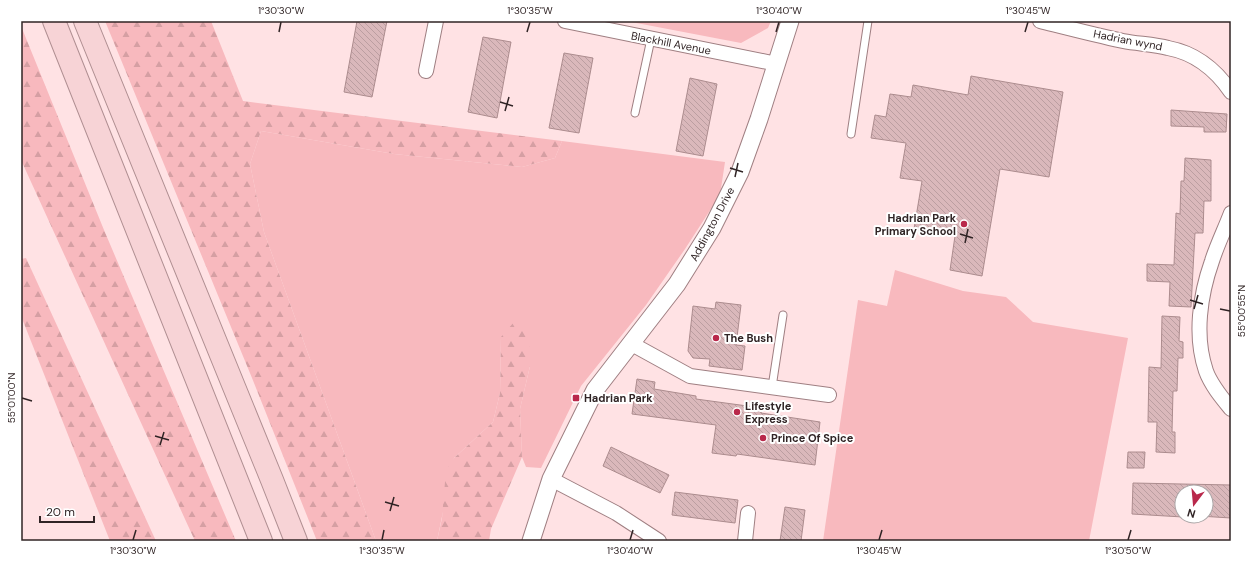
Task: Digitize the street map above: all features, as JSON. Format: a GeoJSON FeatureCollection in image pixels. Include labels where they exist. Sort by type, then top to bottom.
{"type":"FeatureCollection","features":[{"type":"Feature","properties":{"kind":"highway"},"geometry":{"type":"LineString","coordinates":[[54,21],[261,541]]}},
{"type":"Feature","properties":{"kind":"highway"},"geometry":{"type":"LineString","coordinates":[[85,21],[296,541]]}},
{"type":"Feature","properties":{"kind":"street"},"geometry":{"type":"LineString","coordinates":[[426,70],[436,21]]}},
{"type":"Feature","properties":{"kind":"street","name":"Blackhill Avenue"},"geometry":{"type":"LineString","coordinates":[[565,21],[777,64]]}},
{"type":"Feature","properties":{"kind":"street","name":"Addington Drive"},"geometry":{"type":"LineString","coordinates":[[531,541],[551,479],[595,390],[678,284],[712,228],[740,172],[760,119],[790,21]]}},
{"type":"Feature","properties":{"kind":"street","name":"Hadrian wynd"},"geometry":{"type":"LineString","coordinates":[[1040,21],[1125,41],[1168,48],[1188,55],[1214,70],[1231,92]]}},
{"type":"Feature","properties":{"kind":"street"},"geometry":{"type":"LineString","coordinates":[[1230,220],[1212,261],[1205,284],[1201,303],[1200,338],[1206,371],[1213,385],[1231,409]]}},
{"type":"Feature","properties":{"kind":"street"},"geometry":{"type":"LineString","coordinates":[[630,344],[690,376],[829,395]]}},
{"type":"Feature","properties":{"kind":"street"},"geometry":{"type":"LineString","coordinates":[[551,479],[616,513],[659,541]]}},
{"type":"Feature","properties":{"kind":"street"},"geometry":{"type":"LineString","coordinates":[[745,541],[748,513]]}},
{"type":"Feature","properties":{"kind":"lane"},"geometry":{"type":"LineString","coordinates":[[851,134],[868,21]]}},
{"type":"Feature","properties":{"kind":"lane"},"geometry":{"type":"LineString","coordinates":[[635,113],[650,39]]}},
{"type":"Feature","properties":{"kind":"lane"},"geometry":{"type":"LineString","coordinates":[[772,387],[783,315]]}},
{"type":"Feature","properties":{"kind":"green space"},"geometry":{"type":"Polygon","coordinates":[[[105,21],[211,21],[243,101],[562,141],[555,158],[522,167],[394,154],[261,131],[250,164],[264,232],[376,541],[317,541],[252,378],[105,21]]]}},
{"type":"Feature","properties":{"kind":"green space"},"geometry":{"type":"Polygon","coordinates":[[[626,21],[771,21],[768,28],[741,43],[626,21]]]}},
{"type":"Feature","properties":{"kind":"green space"},"geometry":{"type":"Polygon","coordinates":[[[21,26],[104,230],[236,541],[195,541],[21,160],[21,26]]]}},
{"type":"Feature","properties":{"kind":"green space"},"geometry":{"type":"Polygon","coordinates":[[[261,131],[394,154],[522,167],[555,158],[562,141],[725,162],[720,195],[646,305],[581,386],[541,468],[526,467],[522,457],[520,409],[530,366],[501,337],[500,393],[493,422],[454,458],[437,541],[376,541],[264,232],[250,164],[261,131]]]}},
{"type":"Feature","properties":{"kind":"green space"},"geometry":{"type":"Polygon","coordinates":[[[26,258],[156,541],[110,541],[21,316],[21,259],[26,258]]]}},
{"type":"Feature","properties":{"kind":"green space"},"geometry":{"type":"Polygon","coordinates":[[[895,270],[963,291],[1006,297],[1033,322],[1128,338],[1089,541],[823,541],[858,300],[887,306],[895,270]]]}},
{"type":"Feature","properties":{"kind":"green space"},"geometry":{"type":"Polygon","coordinates":[[[514,322],[529,327],[530,366],[520,409],[522,457],[491,529],[489,541],[437,541],[442,518],[446,470],[454,458],[493,422],[500,393],[501,337],[514,322]]]}},
{"type":"Feature","properties":{"kind":"building"},"geometry":{"type":"Polygon","coordinates":[[[357,21],[387,21],[372,97],[344,92],[357,21]]]}},
{"type":"Feature","properties":{"kind":"building"},"geometry":{"type":"Polygon","coordinates":[[[483,37],[511,42],[497,118],[468,112],[483,37]]]}},
{"type":"Feature","properties":{"kind":"building"},"geometry":{"type":"Polygon","coordinates":[[[564,53],[593,58],[579,133],[549,128],[564,53]]]}},
{"type":"Feature","properties":{"kind":"building"},"geometry":{"type":"Polygon","coordinates":[[[971,76],[1063,92],[1049,177],[1000,169],[982,276],[950,270],[955,236],[914,229],[922,181],[900,178],[906,143],[871,138],[875,115],[886,117],[890,94],[911,97],[913,85],[968,95],[971,76]]]}},
{"type":"Feature","properties":{"kind":"building"},"geometry":{"type":"Polygon","coordinates":[[[690,78],[717,84],[703,156],[676,151],[690,78]]]}},
{"type":"Feature","properties":{"kind":"building"},"geometry":{"type":"Polygon","coordinates":[[[1171,110],[1227,114],[1226,132],[1204,132],[1204,127],[1171,126],[1171,110]]]}},
{"type":"Feature","properties":{"kind":"building"},"geometry":{"type":"Polygon","coordinates":[[[1185,158],[1211,160],[1211,201],[1204,201],[1203,233],[1195,233],[1191,307],[1169,306],[1170,282],[1147,281],[1147,264],[1174,265],[1176,213],[1180,214],[1181,181],[1184,181],[1185,158]]]}},
{"type":"Feature","properties":{"kind":"building","name":"The Bush"},"geometry":{"type":"Polygon","coordinates":[[[716,302],[741,305],[736,345],[745,346],[742,370],[709,366],[710,359],[693,358],[688,351],[693,306],[715,309],[716,302]]]}},
{"type":"Feature","properties":{"kind":"building"},"geometry":{"type":"Polygon","coordinates":[[[1162,316],[1180,317],[1179,341],[1183,342],[1183,358],[1178,358],[1177,391],[1173,391],[1172,432],[1175,432],[1175,453],[1156,452],[1157,422],[1148,422],[1149,367],[1161,368],[1162,316]]]}},
{"type":"Feature","properties":{"kind":"building"},"geometry":{"type":"Polygon","coordinates":[[[637,379],[655,382],[654,389],[696,396],[696,399],[762,408],[761,413],[820,422],[815,465],[737,454],[736,456],[712,453],[716,425],[632,414],[637,379]]]}},
{"type":"Feature","properties":{"kind":"building"},"geometry":{"type":"Polygon","coordinates":[[[611,447],[669,475],[660,493],[603,466],[611,447]]]}},
{"type":"Feature","properties":{"kind":"building"},"geometry":{"type":"Polygon","coordinates":[[[1128,452],[1145,452],[1144,468],[1127,468],[1128,452]]]}},
{"type":"Feature","properties":{"kind":"building"},"geometry":{"type":"Polygon","coordinates":[[[1133,483],[1182,484],[1174,484],[1174,516],[1132,514],[1133,483]]]}},
{"type":"Feature","properties":{"kind":"building"},"geometry":{"type":"Polygon","coordinates":[[[1214,485],[1231,485],[1231,518],[1214,517],[1214,485]]]}},
{"type":"Feature","properties":{"kind":"building"},"geometry":{"type":"Polygon","coordinates":[[[675,492],[738,500],[735,523],[672,515],[675,492]]]}},
{"type":"Feature","properties":{"kind":"building"},"geometry":{"type":"Polygon","coordinates":[[[785,507],[805,510],[801,541],[780,541],[785,507]]]}},
{"type":"Feature","properties":{"kind":"place","name":"Hadrian Park Primary School"},"geometry":{"type":"Point","coordinates":[964,224]}},
{"type":"Feature","properties":{"kind":"place","name":"The Bush"},"geometry":{"type":"Point","coordinates":[716,338]}},
{"type":"Feature","properties":{"kind":"place","name":"Hadrian Park"},"geometry":{"type":"Point","coordinates":[576,398]}},
{"type":"Feature","properties":{"kind":"place","name":"Lifestyle Express"},"geometry":{"type":"Point","coordinates":[737,412]}},
{"type":"Feature","properties":{"kind":"place","name":"Prince Of Spice"},"geometry":{"type":"Point","coordinates":[763,438]}}]}
